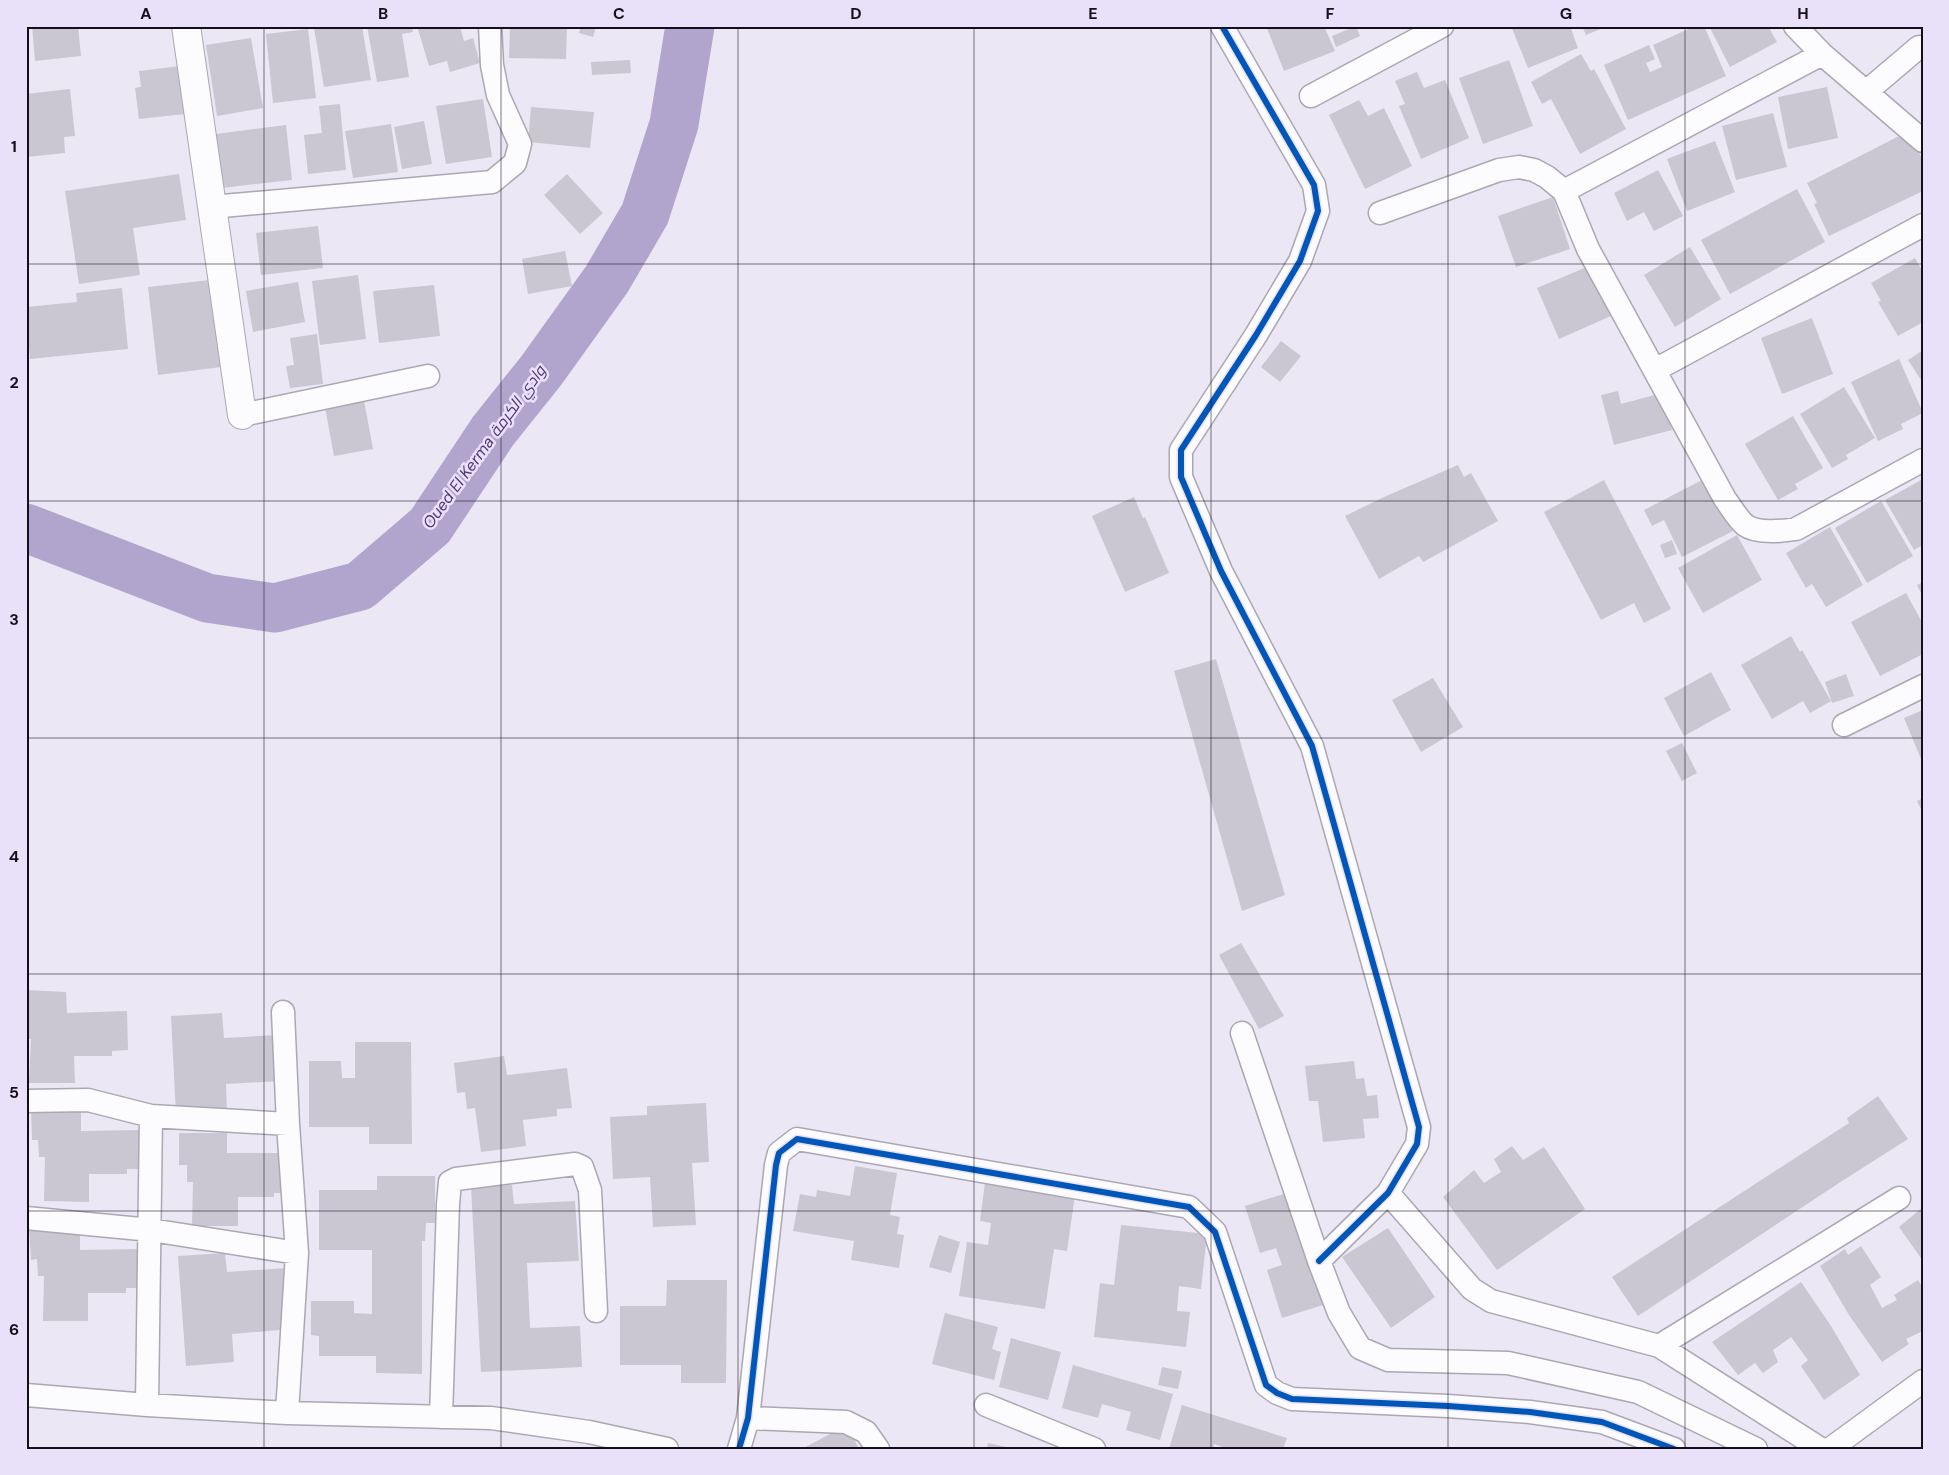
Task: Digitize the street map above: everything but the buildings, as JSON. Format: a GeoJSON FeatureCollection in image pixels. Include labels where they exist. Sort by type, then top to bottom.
{"type":"FeatureCollection","features":[{"type":"Feature","properties":{"kind":"street"},"geometry":{"type":"LineString","coordinates":[[186,26],[242,416],[428,376]]}},
{"type":"Feature","properties":{"kind":"street"},"geometry":{"type":"LineString","coordinates":[[211,207],[492,182],[515,163],[520,144],[498,94],[492,66],[490,26]]}},
{"type":"Feature","properties":{"kind":"street"},"geometry":{"type":"LineString","coordinates":[[1222,26],[1314,185],[1318,211],[1300,261],[1256,335],[1181,450],[1181,477],[1221,571],[1312,746],[1419,1127],[1417,1144],[1388,1193],[1319,1261]]}},
{"type":"Feature","properties":{"kind":"street"},"geometry":{"type":"LineString","coordinates":[[1311,96],[1442,26]]}},
{"type":"Feature","properties":{"kind":"street"},"geometry":{"type":"LineString","coordinates":[[1795,26],[1822,54],[1923,141]]}},
{"type":"Feature","properties":{"kind":"street"},"geometry":{"type":"LineString","coordinates":[[1866,92],[1920,40]]}},
{"type":"Feature","properties":{"kind":"street"},"geometry":{"type":"LineString","coordinates":[[1564,191],[1822,54]]}},
{"type":"Feature","properties":{"kind":"street"},"geometry":{"type":"LineString","coordinates":[[1380,213],[1499,170],[1519,166],[1534,170],[1547,177],[1564,191],[1588,249],[1725,499],[1746,526],[1763,531],[1782,532],[1796,529],[1923,460]]}},
{"type":"Feature","properties":{"kind":"street"},"geometry":{"type":"LineString","coordinates":[[1656,370],[1923,225]]}},
{"type":"Feature","properties":{"kind":"street"},"geometry":{"type":"LineString","coordinates":[[1844,725],[1923,686]]}},
{"type":"Feature","properties":{"kind":"street"},"geometry":{"type":"LineString","coordinates":[[283,1012],[296,1253],[287,1413]]}},
{"type":"Feature","properties":{"kind":"street"},"geometry":{"type":"LineString","coordinates":[[1242,1033],[1319,1261],[1339,1313],[1360,1348],[1388,1360],[1508,1363],[1638,1392],[1756,1449]]}},
{"type":"Feature","properties":{"kind":"street"},"geometry":{"type":"LineString","coordinates":[[26,1101],[88,1100],[151,1116],[288,1124]]}},
{"type":"Feature","properties":{"kind":"street"},"geometry":{"type":"LineString","coordinates":[[147,1405],[151,1230],[151,1116]]}},
{"type":"Feature","properties":{"kind":"street"},"geometry":{"type":"LineString","coordinates":[[739,1449],[748,1418],[776,1164],[779,1153],[797,1140],[1189,1207],[1215,1232],[1266,1385],[1277,1393],[1292,1399],[1448,1406],[1530,1412],[1602,1422],[1674,1449]]}},
{"type":"Feature","properties":{"kind":"street"},"geometry":{"type":"LineString","coordinates":[[440,1417],[450,1182],[456,1178],[575,1164],[582,1167],[590,1190],[596,1311]]}},
{"type":"Feature","properties":{"kind":"street"},"geometry":{"type":"LineString","coordinates":[[1388,1193],[1472,1289],[1491,1301],[1659,1346],[1820,1449]]}},
{"type":"Feature","properties":{"kind":"street"},"geometry":{"type":"LineString","coordinates":[[1659,1346],[1899,1198]]}},
{"type":"Feature","properties":{"kind":"street"},"geometry":{"type":"LineString","coordinates":[[26,1218],[151,1230],[296,1253]]}},
{"type":"Feature","properties":{"kind":"street"},"geometry":{"type":"LineString","coordinates":[[1830,1449],[1923,1381]]}},
{"type":"Feature","properties":{"kind":"street"},"geometry":{"type":"LineString","coordinates":[[26,1395],[147,1405],[287,1413],[491,1418],[569,1429],[667,1449]]}},
{"type":"Feature","properties":{"kind":"street"},"geometry":{"type":"LineString","coordinates":[[986,1405],[1094,1449]]}},
{"type":"Feature","properties":{"kind":"street"},"geometry":{"type":"LineString","coordinates":[[748,1418],[846,1422],[866,1432],[878,1449]]}},
{"type":"Feature","properties":{"kind":"waterway","name":"Oued El Kerma وادي الكرمة"},"geometry":{"type":"LineString","coordinates":[[26,528],[207,598],[275,608],[360,586],[430,526],[493,431],[541,371],[607,279],[645,214],[674,124],[690,26]]}},
{"type":"Feature","properties":{"kind":"cycle path"},"geometry":{"type":"LineString","coordinates":[[1222,26],[1314,185],[1318,211],[1300,261],[1256,335],[1181,450],[1181,477],[1221,571],[1312,746],[1419,1127],[1417,1144],[1388,1193],[1319,1261]]}},
{"type":"Feature","properties":{"kind":"cycle path"},"geometry":{"type":"LineString","coordinates":[[739,1449],[748,1418],[776,1165],[779,1153],[797,1139],[1189,1207],[1215,1232],[1266,1385],[1277,1393],[1292,1399],[1448,1406],[1530,1412],[1602,1422],[1674,1449]]}}]}
